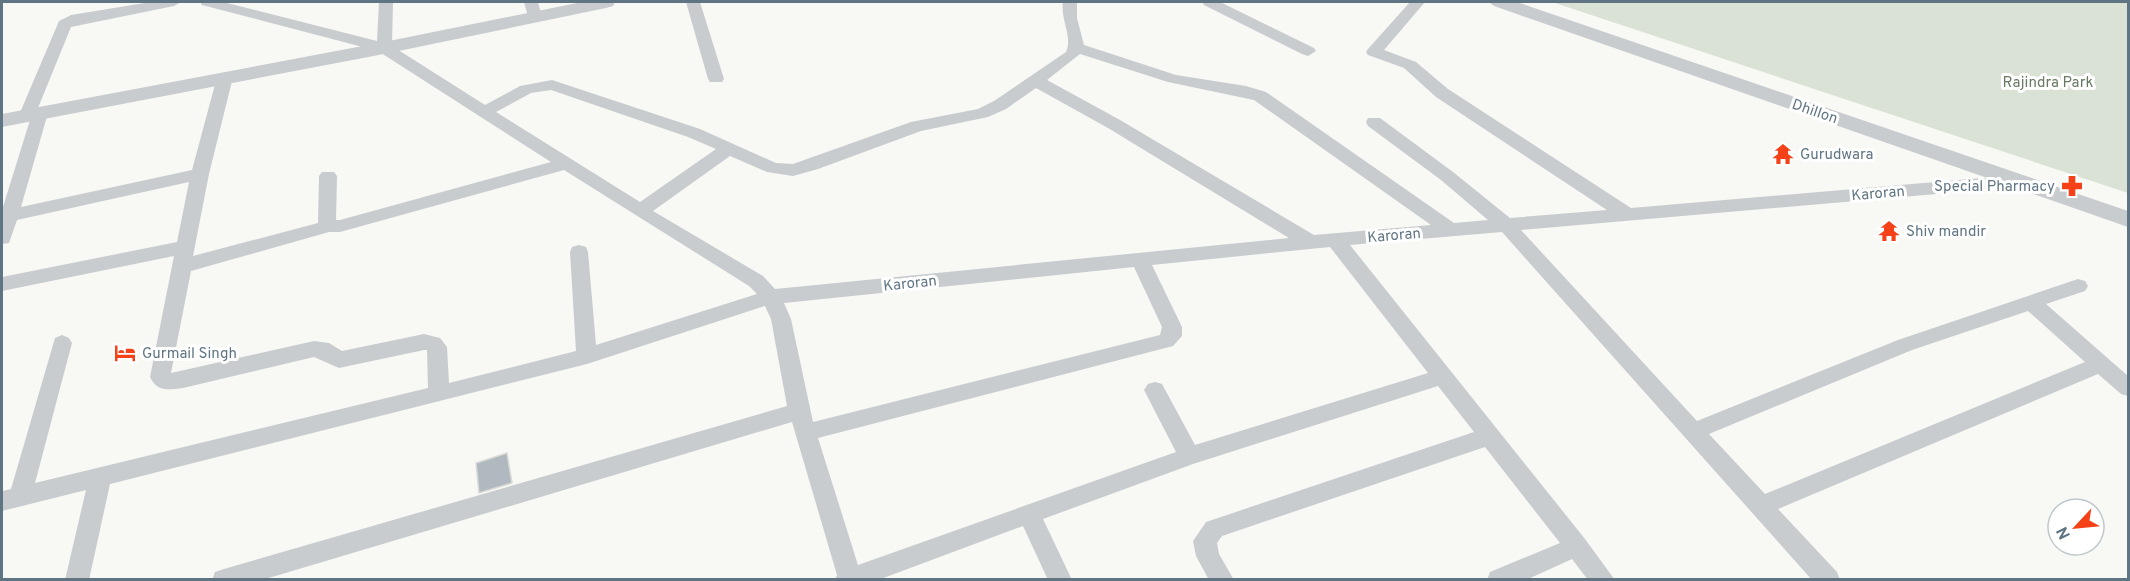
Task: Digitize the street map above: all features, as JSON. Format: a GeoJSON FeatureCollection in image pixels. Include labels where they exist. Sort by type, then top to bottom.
{"type":"FeatureCollection","features":[{"type":"Feature","properties":{"kind":"street"},"geometry":{"type":"LineString","coordinates":[[2,238],[34,114],[64,24],[71,20],[174,2]]}},
{"type":"Feature","properties":{"kind":"street"},"geometry":{"type":"LineString","coordinates":[[207,2],[236,5],[384,48],[640,211],[756,281],[771,297],[781,319],[799,411],[850,579],[1189,456],[1443,376]]}},
{"type":"Feature","properties":{"kind":"street"},"geometry":{"type":"LineString","coordinates":[[384,48],[386,2]]}},
{"type":"Feature","properties":{"kind":"street"},"geometry":{"type":"LineString","coordinates":[[2,121],[384,48],[533,9],[606,2]]}},
{"type":"Feature","properties":{"kind":"street"},"geometry":{"type":"LineString","coordinates":[[693,2],[716,79]]}},
{"type":"Feature","properties":{"kind":"street"},"geometry":{"type":"LineString","coordinates":[[484,112],[528,88],[541,84],[552,85],[693,133],[773,168],[793,170],[917,126],[982,113],[1000,105],[1072,55],[1077,48],[1078,39],[1068,19],[1070,2]]}},
{"type":"Feature","properties":{"kind":"street"},"geometry":{"type":"LineString","coordinates":[[1209,2],[1308,51]]}},
{"type":"Feature","properties":{"kind":"street"},"geometry":{"type":"LineString","coordinates":[[1418,2],[1374,52],[1410,64],[1442,93],[1628,215]]}},
{"type":"Feature","properties":{"kind":"street"},"geometry":{"type":"LineString","coordinates":[[1497,2],[1502,2]]}},
{"type":"Feature","properties":{"kind":"street","name":"Dhillon"},"geometry":{"type":"LineString","coordinates":[[1502,2],[2128,219]]}},
{"type":"Feature","properties":{"kind":"street"},"geometry":{"type":"LineString","coordinates":[[1077,48],[1174,79],[1246,91],[1260,96],[1451,230]]}},
{"type":"Feature","properties":{"kind":"street"},"geometry":{"type":"LineString","coordinates":[[225,77],[200,174],[160,377],[166,382],[314,349],[322,349],[339,360],[424,342],[433,343],[437,347],[439,393]]}},
{"type":"Feature","properties":{"kind":"street"},"geometry":{"type":"LineString","coordinates":[[1036,81],[1114,124],[1311,242]]}},
{"type":"Feature","properties":{"kind":"street"},"geometry":{"type":"LineString","coordinates":[[1374,122],[1447,176],[1506,225],[1828,579]]}},
{"type":"Feature","properties":{"kind":"street"},"geometry":{"type":"LineString","coordinates":[[640,211],[728,149]]}},
{"type":"Feature","properties":{"kind":"street"},"geometry":{"type":"LineString","coordinates":[[182,266],[327,226],[340,226],[566,164]]}},
{"type":"Feature","properties":{"kind":"street"},"geometry":{"type":"LineString","coordinates":[[8,216],[200,174]]}},
{"type":"Feature","properties":{"kind":"street"},"geometry":{"type":"LineString","coordinates":[[327,226],[328,176]]}},
{"type":"Feature","properties":{"kind":"street","name":"Karoran"},"geometry":{"type":"LineString","coordinates":[[11,499],[588,356],[771,297],[1311,242],[2018,181]]}},
{"type":"Feature","properties":{"kind":"street"},"geometry":{"type":"LineString","coordinates":[[1335,240],[1603,579]]}},
{"type":"Feature","properties":{"kind":"street"},"geometry":{"type":"LineString","coordinates":[[2,284],[187,247]]}},
{"type":"Feature","properties":{"kind":"street"},"geometry":{"type":"LineString","coordinates":[[579,252],[588,356]]}},
{"type":"Feature","properties":{"kind":"street"},"geometry":{"type":"LineString","coordinates":[[806,433],[1166,341],[1172,336],[1172,327],[1140,260]]}},
{"type":"Feature","properties":{"kind":"street"},"geometry":{"type":"LineString","coordinates":[[1694,431],[1905,345],[2078,286]]}},
{"type":"Feature","properties":{"kind":"street"},"geometry":{"type":"LineString","coordinates":[[2031,301],[2128,388]]}},
{"type":"Feature","properties":{"kind":"street"},"geometry":{"type":"LineString","coordinates":[[11,499],[62,343]]}},
{"type":"Feature","properties":{"kind":"street"},"geometry":{"type":"LineString","coordinates":[[1761,506],[2100,364]]}},
{"type":"Feature","properties":{"kind":"street"},"geometry":{"type":"LineString","coordinates":[[1155,390],[1189,456]]}},
{"type":"Feature","properties":{"kind":"street"},"geometry":{"type":"LineString","coordinates":[[224,579],[799,411]]}},
{"type":"Feature","properties":{"kind":"street"},"geometry":{"type":"LineString","coordinates":[[1222,579],[1208,556],[1205,541],[1214,529],[1490,436]]}},
{"type":"Feature","properties":{"kind":"street"},"geometry":{"type":"LineString","coordinates":[[77,579],[100,476]]}},
{"type":"Feature","properties":{"kind":"street"},"geometry":{"type":"LineString","coordinates":[[1029,515],[1060,579]]}},
{"type":"Feature","properties":{"kind":"street"},"geometry":{"type":"LineString","coordinates":[[1499,579],[1577,546]]}},
{"type":"Feature","properties":{"kind":"green space","name":"Rajindra Park"},"geometry":{"type":"Polygon","coordinates":[[[1552,2],[2128,2],[2128,193],[1552,2]]]}},
{"type":"Feature","properties":{"kind":"building"},"geometry":{"type":"Polygon","coordinates":[[[507,453],[512,483],[479,493],[476,463],[507,453]]]}},
{"type":"Feature","properties":{"kind":"place","name":"Gurudwara"},"geometry":{"type":"Point","coordinates":[1783,154]}},
{"type":"Feature","properties":{"kind":"place","name":"Special Pharmacy"},"geometry":{"type":"Point","coordinates":[2072,186]}},
{"type":"Feature","properties":{"kind":"place","name":"Shiv mandir"},"geometry":{"type":"Point","coordinates":[1889,231]}},
{"type":"Feature","properties":{"kind":"place","name":"Gurmail Singh"},"geometry":{"type":"Point","coordinates":[125,353]}}]}
